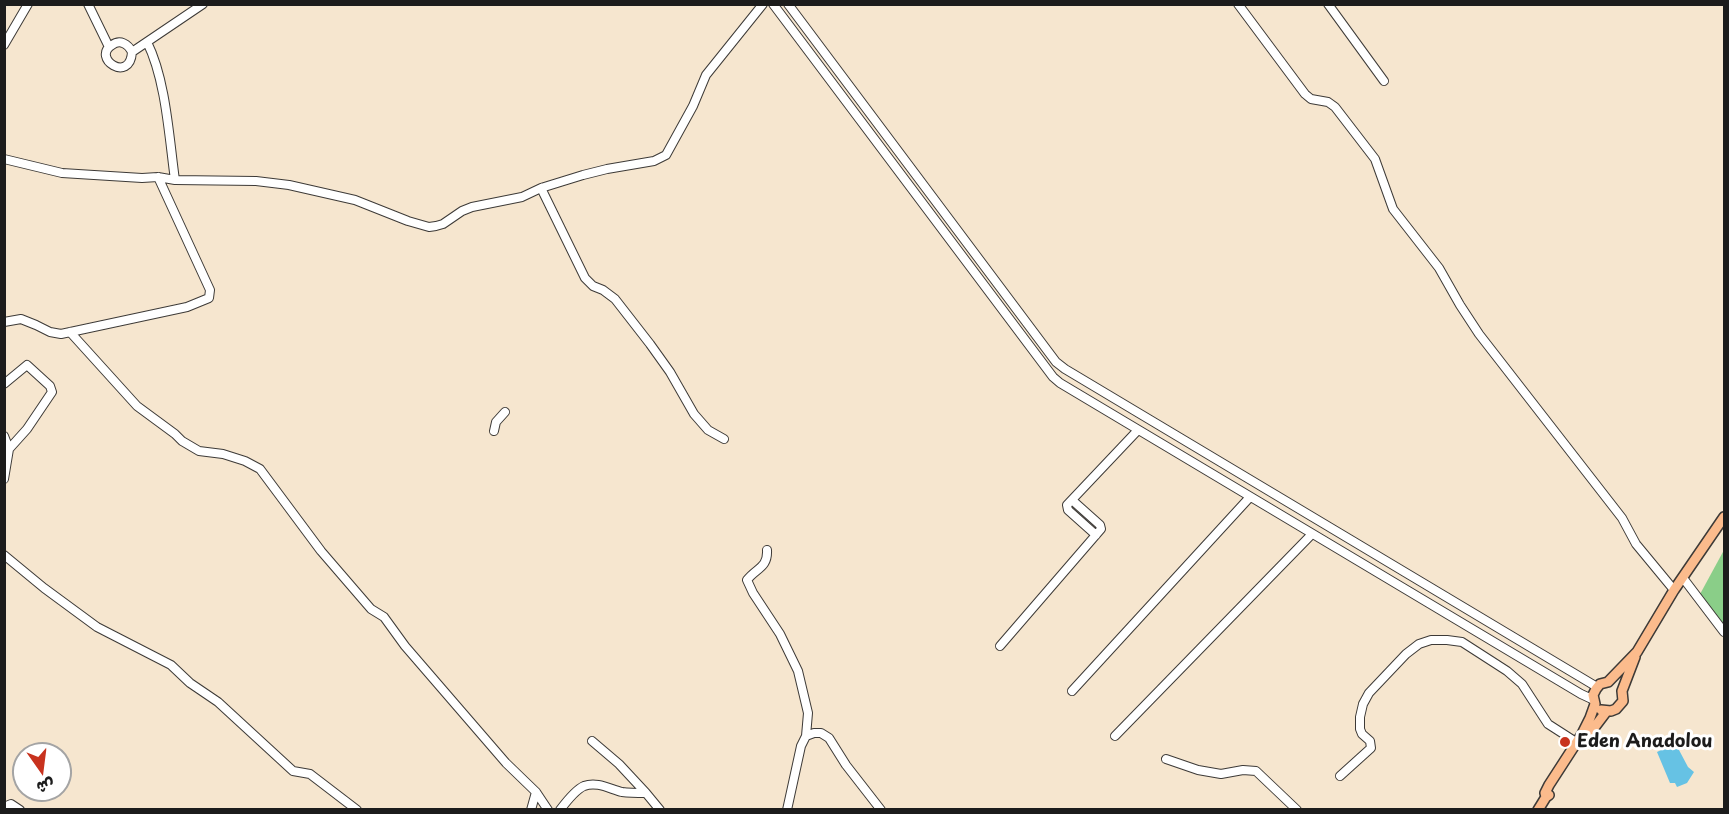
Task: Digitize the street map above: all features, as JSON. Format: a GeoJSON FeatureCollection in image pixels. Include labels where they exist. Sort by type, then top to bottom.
{"type":"FeatureCollection","features":[{"type":"Feature","properties":{"kind":"main road"},"geometry":{"type":"LineString","coordinates":[[1622,692],[1637,652],[1674,590],[1725,517]]}},
{"type":"Feature","properties":{"kind":"main road"},"geometry":{"type":"LineString","coordinates":[[1608,682],[1637,652]]}},
{"type":"Feature","properties":{"kind":"main road"},"geometry":{"type":"LineString","coordinates":[[1546,797],[1548,787],[1590,718],[1594,702],[1593,695],[1597,687],[1608,682],[1617,684],[1622,692],[1623,701],[1616,710],[1606,712],[1594,702]]}},
{"type":"Feature","properties":{"kind":"main road"},"geometry":{"type":"LineString","coordinates":[[1538,810],[1606,712]]}},
{"type":"Feature","properties":{"kind":"street"},"geometry":{"type":"LineString","coordinates":[[4,45],[28,4]]}},
{"type":"Feature","properties":{"kind":"street"},"geometry":{"type":"LineString","coordinates":[[132,52],[203,4]]}},
{"type":"Feature","properties":{"kind":"street"},"geometry":{"type":"LineString","coordinates":[[4,159],[62,173],[289,185],[355,200],[429,227],[443,224],[472,207],[522,197],[559,181],[607,169],[654,161],[666,155],[693,106],[706,75],[763,4]]}},
{"type":"Feature","properties":{"kind":"street"},"geometry":{"type":"LineString","coordinates":[[774,4],[1053,377],[1060,383],[1594,702]]}},
{"type":"Feature","properties":{"kind":"street"},"geometry":{"type":"LineString","coordinates":[[788,4],[1056,362],[1230,469],[1597,687]]}},
{"type":"Feature","properties":{"kind":"street"},"geometry":{"type":"LineString","coordinates":[[1238,4],[1305,94],[1311,99],[1328,102],[1335,107],[1376,159],[1393,209],[1439,268],[1479,334],[1622,518],[1636,544],[1674,590]]}},
{"type":"Feature","properties":{"kind":"street"},"geometry":{"type":"LineString","coordinates":[[1328,4],[1384,81]]}},
{"type":"Feature","properties":{"kind":"street"},"geometry":{"type":"LineString","coordinates":[[91,6],[109,47]]}},
{"type":"Feature","properties":{"kind":"street"},"geometry":{"type":"LineString","coordinates":[[119,42],[125,43],[132,52],[128,64],[123,67],[116,68],[107,60],[106,53],[109,47],[119,42]]}},
{"type":"Feature","properties":{"kind":"street"},"geometry":{"type":"LineString","coordinates":[[147,42],[153,52],[160,77],[175,180]]}},
{"type":"Feature","properties":{"kind":"street"},"geometry":{"type":"LineString","coordinates":[[4,322],[21,319],[50,332],[61,334],[187,307],[209,298],[210,290],[158,177]]}},
{"type":"Feature","properties":{"kind":"street"},"geometry":{"type":"LineString","coordinates":[[541,188],[585,278],[593,286],[615,299],[670,372],[694,414],[708,430],[724,439]]}},
{"type":"Feature","properties":{"kind":"street"},"geometry":{"type":"LineString","coordinates":[[70,332],[137,406],[182,441],[199,451],[223,454],[260,469],[321,551],[372,609],[384,617],[405,646],[506,763],[536,792],[548,810]]}},
{"type":"Feature","properties":{"kind":"street"},"geometry":{"type":"LineString","coordinates":[[4,384],[27,365],[50,386],[52,392],[27,429],[9,449]]}},
{"type":"Feature","properties":{"kind":"street"},"geometry":{"type":"LineString","coordinates":[[494,431],[496,422],[505,412]]}},
{"type":"Feature","properties":{"kind":"street"},"geometry":{"type":"LineString","coordinates":[[1000,646],[1096,535],[1068,510],[1067,505],[1138,430]]}},
{"type":"Feature","properties":{"kind":"street"},"geometry":{"type":"LineString","coordinates":[[4,436],[9,449],[4,479]]}},
{"type":"Feature","properties":{"kind":"street"},"geometry":{"type":"LineString","coordinates":[[1072,692],[1250,496]]}},
{"type":"Feature","properties":{"kind":"street"},"geometry":{"type":"LineString","coordinates":[[1115,736],[1312,534]]}},
{"type":"Feature","properties":{"kind":"street"},"geometry":{"type":"LineString","coordinates":[[767,550],[764,564],[747,580],[780,634],[798,670],[808,713],[806,736],[801,746],[787,810]]}},
{"type":"Feature","properties":{"kind":"street"},"geometry":{"type":"LineString","coordinates":[[4,555],[97,627],[171,665],[190,683],[218,702],[293,771],[310,774],[357,810]]}},
{"type":"Feature","properties":{"kind":"street"},"geometry":{"type":"LineString","coordinates":[[1683,578],[1725,632]]}},
{"type":"Feature","properties":{"kind":"street"},"geometry":{"type":"LineString","coordinates":[[1340,776],[1371,748],[1370,741],[1360,729],[1363,704],[1369,693],[1406,654],[1419,644],[1431,640],[1462,642],[1507,671],[1522,684],[1548,724],[1576,742]]}},
{"type":"Feature","properties":{"kind":"street"},"geometry":{"type":"LineString","coordinates":[[806,736],[821,733],[829,738],[846,765],[881,810]]}},
{"type":"Feature","properties":{"kind":"street"},"geometry":{"type":"LineString","coordinates":[[592,741],[619,764],[660,810]]}},
{"type":"Feature","properties":{"kind":"street"},"geometry":{"type":"LineString","coordinates":[[1166,759],[1198,770],[1221,774],[1256,771],[1297,810]]}},
{"type":"Feature","properties":{"kind":"street"},"geometry":{"type":"LineString","coordinates":[[560,810],[578,790],[585,786],[600,785],[622,792],[646,793]]}},
{"type":"Feature","properties":{"kind":"street"},"geometry":{"type":"LineString","coordinates":[[531,810],[536,792]]}},
{"type":"Feature","properties":{"kind":"street"},"geometry":{"type":"LineString","coordinates":[[8,807],[20,810]]}},
{"type":"Feature","properties":{"kind":"green space"},"geometry":{"type":"Polygon","coordinates":[[[1724,550],[1724,630],[1699,596],[1724,550]]]}},
{"type":"Feature","properties":{"kind":"water"},"geometry":{"type":"Polygon","coordinates":[[[1680,741],[1682,748],[1679,750],[1688,767],[1694,772],[1687,783],[1677,787],[1675,783],[1670,783],[1657,752],[1680,741]]]}},
{"type":"Feature","properties":{"kind":"place","name":"Eden Anadolou"},"geometry":{"type":"Point","coordinates":[1565,742]}}]}
